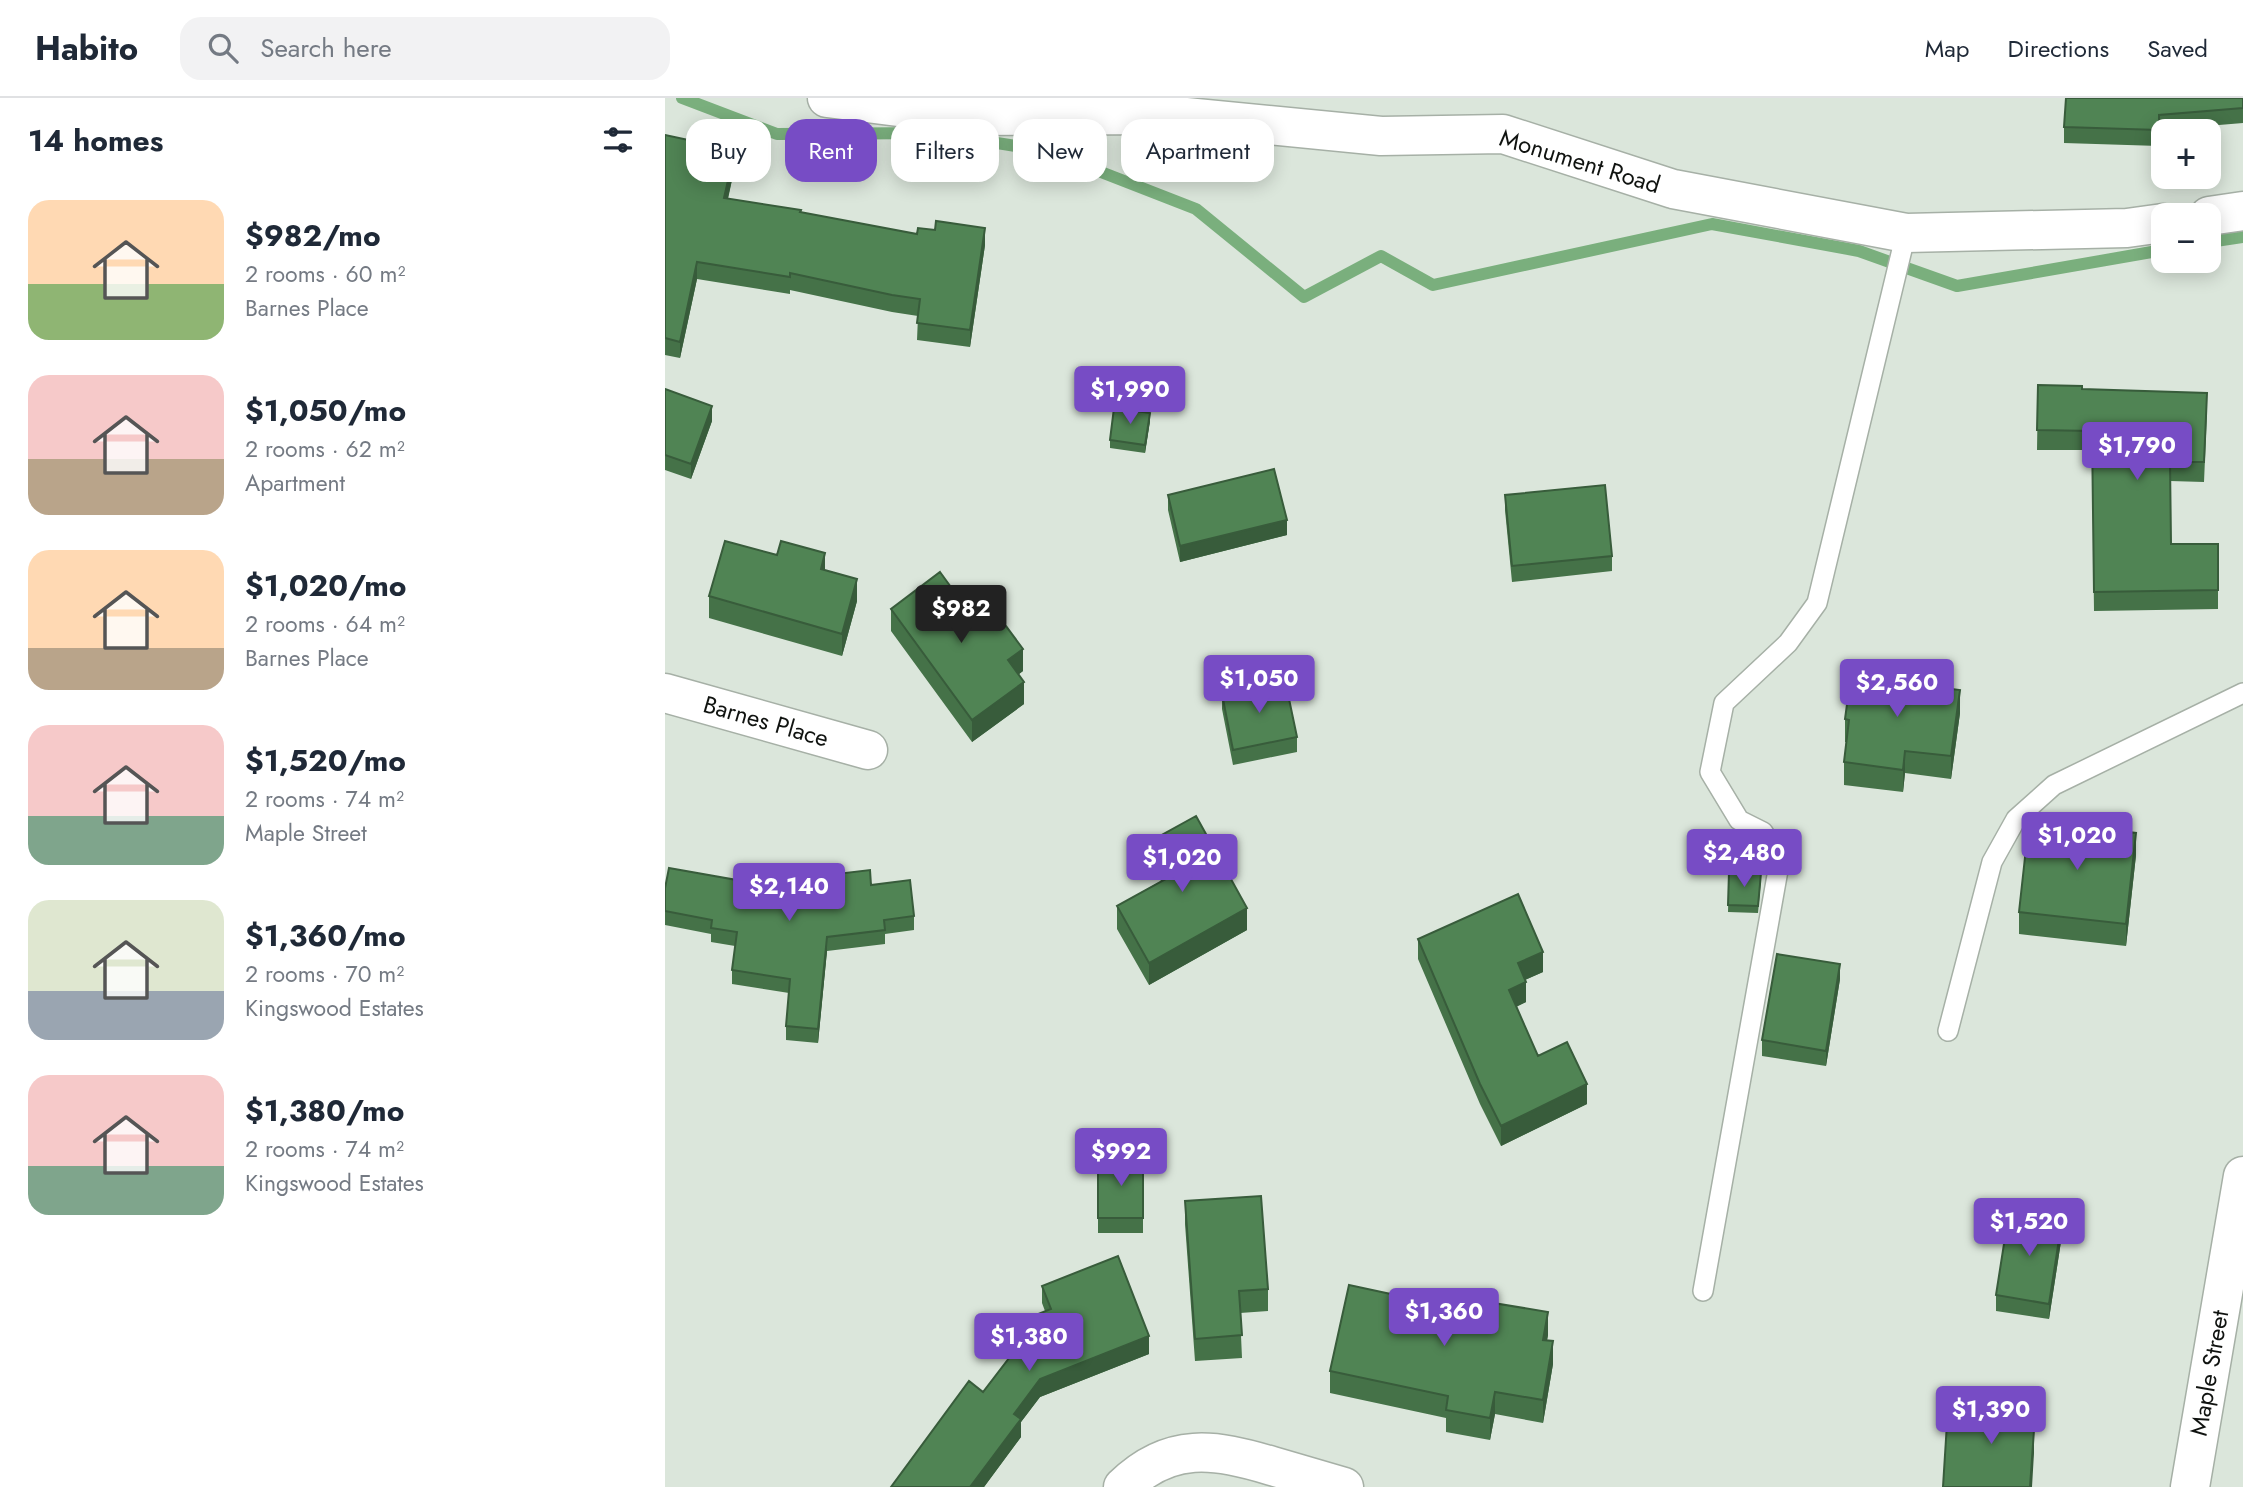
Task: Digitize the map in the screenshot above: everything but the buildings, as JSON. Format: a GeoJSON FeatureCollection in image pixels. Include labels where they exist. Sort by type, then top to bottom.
{"type":"FeatureCollection","features":[{"type":"Feature","properties":{"kind":"street","name":"Monument Road"},"geometry":{"type":"LineString","coordinates":[[827,98],[969,116],[1166,115],[1381,136],[1503,134],[1673,189],[1906,233],[2127,228],[2151,225]]}},
{"type":"Feature","properties":{"kind":"street"},"geometry":{"type":"LineString","coordinates":[[2221,214],[2243,211]]}},
{"type":"Feature","properties":{"kind":"street","name":"Barnes Place"},"geometry":{"type":"LineString","coordinates":[[665,693],[868,750]]}},
{"type":"Feature","properties":{"kind":"street","name":"Maple Street"},"geometry":{"type":"LineString","coordinates":[[2190,1487],[2243,1176]]}},
{"type":"Feature","properties":{"kind":"street"},"geometry":{"type":"LineString","coordinates":[[1123,1487],[1145,1469],[1166,1458],[1190,1452],[1213,1451],[1236,1455],[1344,1487]]}},
{"type":"Feature","properties":{"kind":"lane"},"geometry":{"type":"LineString","coordinates":[[1703,1291],[1780,859],[1763,832],[1739,820],[1710,772],[1724,703],[1788,643],[1817,603],[1906,233]]}},
{"type":"Feature","properties":{"kind":"lane"},"geometry":{"type":"LineString","coordinates":[[1948,1031],[1992,862],[2016,819],[2054,785],[2243,693]]}},
{"type":"Feature","properties":{"kind":"waterway"},"geometry":{"type":"LineString","coordinates":[[682,98],[777,134],[935,133],[1047,151],[1196,209],[1304,297],[1381,256],[1433,285],[1712,224],[1859,251],[1957,286],[2151,252]]}},
{"type":"Feature","properties":{"kind":"waterway"},"geometry":{"type":"LineString","coordinates":[[2221,240],[2243,237]]}}]}
